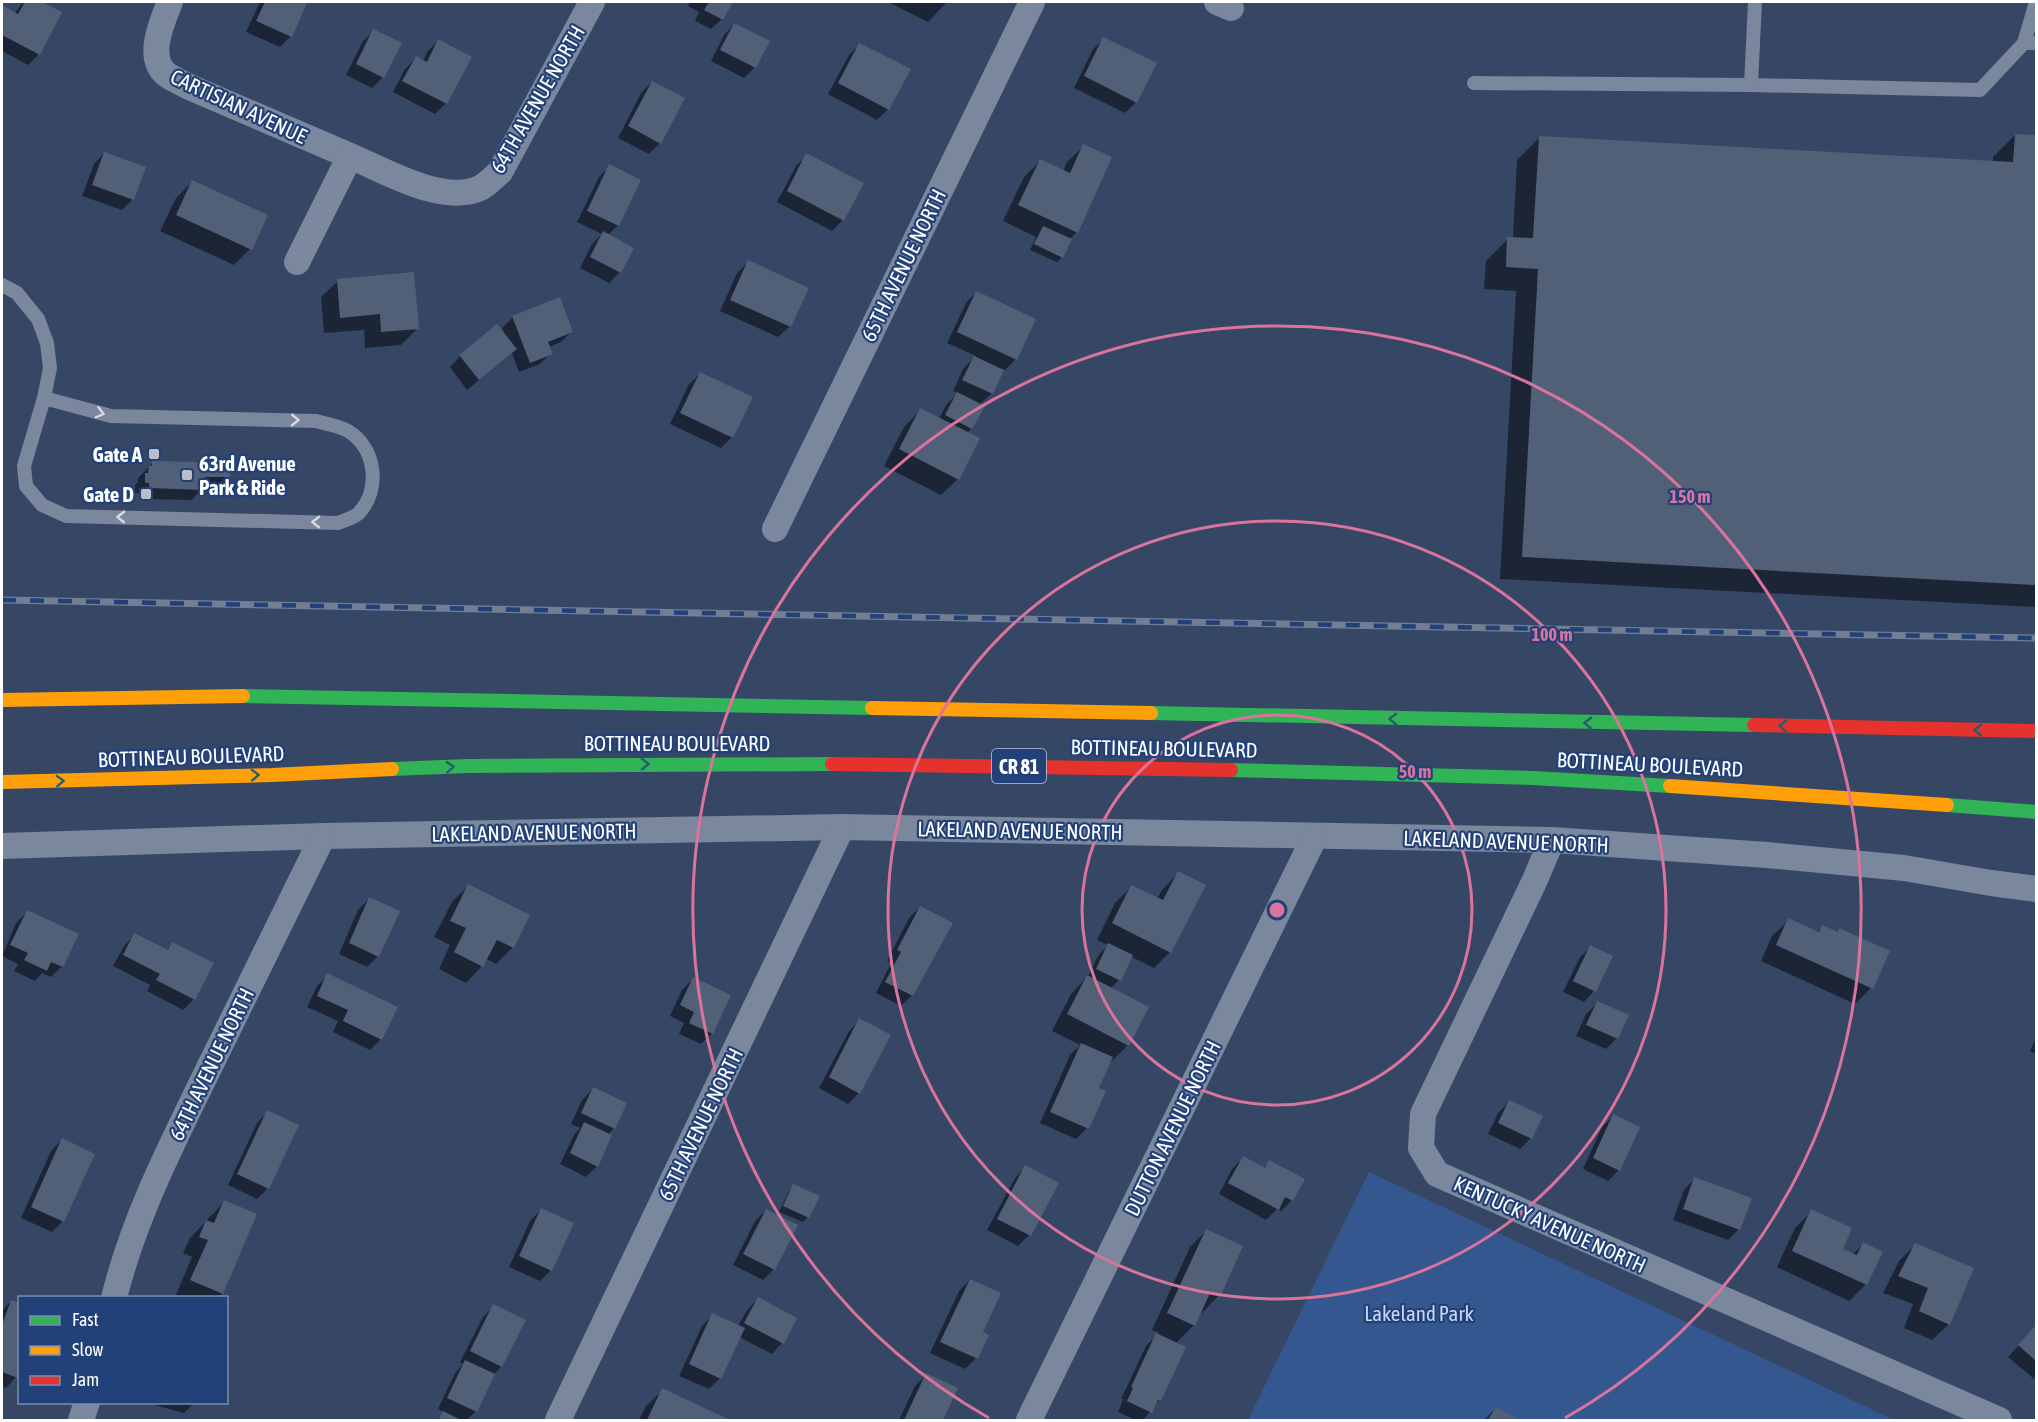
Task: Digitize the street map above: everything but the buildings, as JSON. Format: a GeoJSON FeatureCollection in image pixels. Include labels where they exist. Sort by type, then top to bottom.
{"type":"FeatureCollection","features":[{"type":"Feature","properties":{"kind":"highway","name":"BOTTINEAU BOULEVARD"},"geometry":{"type":"LineString","coordinates":[[2,700],[273,696],[2037,731]]}},
{"type":"Feature","properties":{"kind":"highway","name":"BOTTINEAU BOULEVARD"},"geometry":{"type":"LineString","coordinates":[[2,782],[260,775],[468,766],[711,763],[899,764],[1355,772],[1533,778],[2037,812]]}},
{"type":"Feature","properties":{"kind":"street","name":"CARTISIAN AVENUE"},"geometry":{"type":"LineString","coordinates":[[170,2],[159,28],[157,60],[166,74],[188,86],[350,156]]}},
{"type":"Feature","properties":{"kind":"street","name":"64TH AVENUE NORTH"},"geometry":{"type":"LineString","coordinates":[[350,156],[431,189],[456,193],[479,189],[500,172],[592,2]]}},
{"type":"Feature","properties":{"kind":"street","name":"65TH AVENUE NORTH"},"geometry":{"type":"LineString","coordinates":[[775,529],[1032,2]]}},
{"type":"Feature","properties":{"kind":"street"},"geometry":{"type":"LineString","coordinates":[[297,262],[350,156]]}},
{"type":"Feature","properties":{"kind":"street","name":"65TH AVENUE NORTH"},"geometry":{"type":"LineString","coordinates":[[558,1420],[842,827]]}},
{"type":"Feature","properties":{"kind":"street","name":"LAKELAND AVENUE NORTH"},"geometry":{"type":"LineString","coordinates":[[2,846],[323,836],[842,827],[1552,840],[1767,855],[1892,867],[2037,889]]}},
{"type":"Feature","properties":{"kind":"street","name":"64TH AVENUE NORTH"},"geometry":{"type":"LineString","coordinates":[[115,1296],[139,1218],[164,1161],[323,836]]}},
{"type":"Feature","properties":{"kind":"street","name":"DUTTON AVENUE NORTH"},"geometry":{"type":"LineString","coordinates":[[1029,1420],[1315,836]]}},
{"type":"Feature","properties":{"kind":"street","name":"KENTUCKY AVENUE NORTH"},"geometry":{"type":"LineString","coordinates":[[1552,840],[1423,1114],[1421,1148],[1437,1174],[2000,1420]]}},
{"type":"Feature","properties":{"kind":"street"},"geometry":{"type":"LineString","coordinates":[[81,1420],[86,1404]]}},
{"type":"Feature","properties":{"kind":"lane"},"geometry":{"type":"LineString","coordinates":[[1751,85],[1755,2]]}},
{"type":"Feature","properties":{"kind":"lane"},"geometry":{"type":"LineString","coordinates":[[1474,83],[1751,85],[1980,90],[2031,43],[2036,2]]}},
{"type":"Feature","properties":{"kind":"lane"},"geometry":{"type":"LineString","coordinates":[[2,285],[17,293],[38,319],[46,343],[50,368],[44,398],[24,466],[26,486],[42,505],[66,516],[338,523],[357,515],[369,500],[374,476],[366,448],[347,431],[316,421],[111,416],[44,398]]}},
{"type":"Feature","properties":{"kind":"green space","name":"Lakeland Park"},"geometry":{"type":"Polygon","coordinates":[[[1369,1172],[1894,1420],[1248,1420],[1369,1172]]]}},
{"type":"Feature","properties":{"kind":"railway"},"geometry":{"type":"LineString","coordinates":[[2,600],[2036,638]]}},
{"type":"Feature","properties":{"kind":"traffic: fast"},"geometry":{"type":"LineString","coordinates":[[243,696],[872,708]]}},
{"type":"Feature","properties":{"kind":"traffic: fast"},"geometry":{"type":"LineString","coordinates":[[1151,713],[1754,725]]}},
{"type":"Feature","properties":{"kind":"traffic: fast"},"geometry":{"type":"LineString","coordinates":[[392,769],[468,766],[832,764]]}},
{"type":"Feature","properties":{"kind":"traffic: fast"},"geometry":{"type":"LineString","coordinates":[[1231,770],[1533,778],[1670,786]]}},
{"type":"Feature","properties":{"kind":"traffic: fast"},"geometry":{"type":"LineString","coordinates":[[1947,805],[2036,812]]}},
{"type":"Feature","properties":{"kind":"traffic: slow"},"geometry":{"type":"LineString","coordinates":[[2,700],[243,696]]}},
{"type":"Feature","properties":{"kind":"traffic: slow"},"geometry":{"type":"LineString","coordinates":[[872,708],[1151,713]]}},
{"type":"Feature","properties":{"kind":"traffic: slow"},"geometry":{"type":"LineString","coordinates":[[2,782],[272,775],[392,769]]}},
{"type":"Feature","properties":{"kind":"traffic: slow"},"geometry":{"type":"LineString","coordinates":[[1670,786],[1947,805]]}},
{"type":"Feature","properties":{"kind":"traffic: jam"},"geometry":{"type":"LineString","coordinates":[[1754,725],[2036,731]]}},
{"type":"Feature","properties":{"kind":"traffic: jam"},"geometry":{"type":"LineString","coordinates":[[832,764],[1231,770]]}},
{"type":"Feature","properties":{"kind":"place","name":"Gate A"},"geometry":{"type":"Point","coordinates":[154,454]}},
{"type":"Feature","properties":{"kind":"place","name":"63rd Avenue Park & Ride"},"geometry":{"type":"Point","coordinates":[187,475]}},
{"type":"Feature","properties":{"kind":"place","name":"Gate D"},"geometry":{"type":"Point","coordinates":[146,494]}}]}
